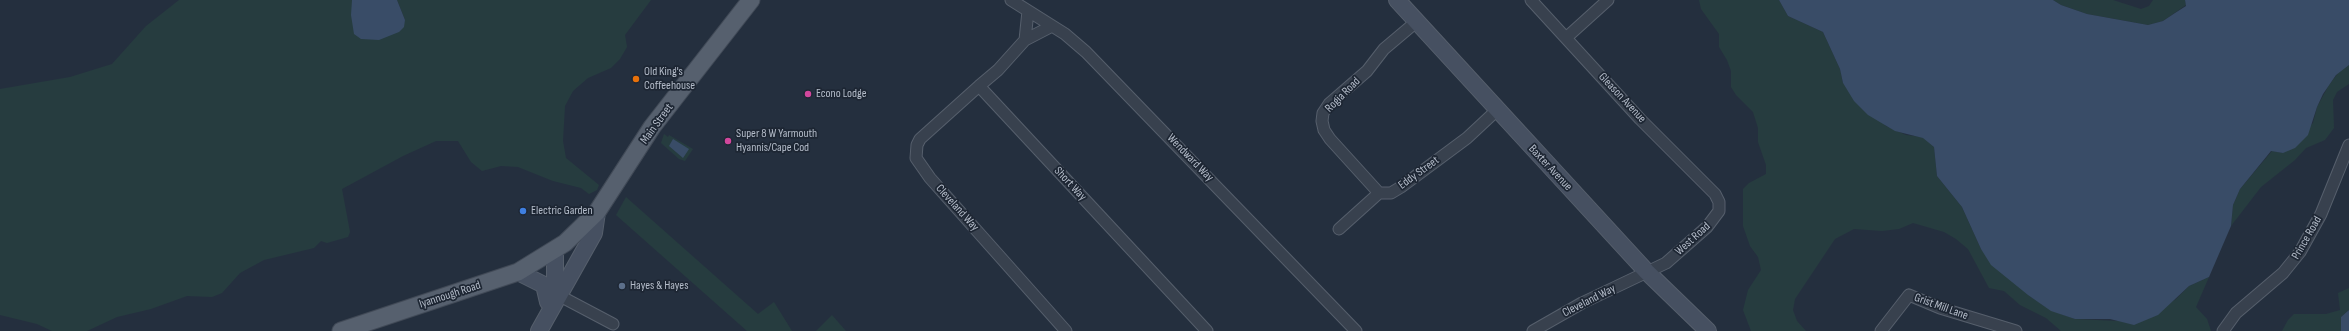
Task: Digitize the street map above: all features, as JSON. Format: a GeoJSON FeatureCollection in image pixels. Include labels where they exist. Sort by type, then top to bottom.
{"type":"FeatureCollection","features":[{"type":"Feature","properties":{"kind":"main road","name":"Main Street"},"geometry":{"type":"LineString","coordinates":[[555,250],[597,212],[612,192],[652,128],[750,0]]}},
{"type":"Feature","properties":{"kind":"main road","name":"Iyannough Road"},"geometry":{"type":"LineString","coordinates":[[341,331],[518,272],[555,250]]}},
{"type":"Feature","properties":{"kind":"street","name":"Wendward Way"},"geometry":{"type":"LineString","coordinates":[[1011,0],[1052,26],[1086,52],[1356,331]]}},
{"type":"Feature","properties":{"kind":"street","name":"Baxter Avenue"},"geometry":{"type":"LineString","coordinates":[[1397,0],[1647,272],[1708,331]]}},
{"type":"Feature","properties":{"kind":"street","name":"Gleason Avenue"},"geometry":{"type":"LineString","coordinates":[[1532,0],[1635,113],[1715,194]]}},
{"type":"Feature","properties":{"kind":"street"},"geometry":{"type":"LineString","coordinates":[[1567,38],[1608,0]]}},
{"type":"Feature","properties":{"kind":"street"},"geometry":{"type":"LineString","coordinates":[[1025,40],[1028,11]]}},
{"type":"Feature","properties":{"kind":"street","name":"Rogia Road"},"geometry":{"type":"LineString","coordinates":[[1379,193],[1330,139],[1323,125],[1323,113],[1329,104],[1367,71],[1384,49],[1416,22]]}},
{"type":"Feature","properties":{"kind":"street"},"geometry":{"type":"LineString","coordinates":[[979,86],[998,70],[1025,40],[1052,26]]}},
{"type":"Feature","properties":{"kind":"street","name":"Cleveland Way"},"geometry":{"type":"LineString","coordinates":[[979,86],[920,139],[917,145],[916,158],[930,178],[1066,331]]}},
{"type":"Feature","properties":{"kind":"street","name":"Short Way"},"geometry":{"type":"LineString","coordinates":[[979,86],[1206,331]]}},
{"type":"Feature","properties":{"kind":"street","name":"Eddy Street"},"geometry":{"type":"LineString","coordinates":[[1339,229],[1379,193],[1391,193],[1401,187],[1467,138],[1497,110]]}},
{"type":"Feature","properties":{"kind":"street","name":"Prince Road"},"geometry":{"type":"LineString","coordinates":[[2223,331],[2236,313],[2283,273],[2296,258],[2321,214],[2349,145]]}},
{"type":"Feature","properties":{"kind":"street","name":"West Road"},"geometry":{"type":"LineString","coordinates":[[1647,272],[1666,263],[1716,218],[1719,211],[1719,202],[1715,194]]}},
{"type":"Feature","properties":{"kind":"street","name":"Main Street"},"geometry":{"type":"LineString","coordinates":[[540,329],[554,299],[594,233],[597,212]]}},
{"type":"Feature","properties":{"kind":"street","name":"Main Street"},"geometry":{"type":"LineString","coordinates":[[554,299],[555,250]]}},
{"type":"Feature","properties":{"kind":"street"},"geometry":{"type":"LineString","coordinates":[[518,272],[544,286],[554,299],[613,324]]}},
{"type":"Feature","properties":{"kind":"street","name":"Cleveland Way"},"geometry":{"type":"LineString","coordinates":[[1532,331],[1582,303],[1647,272]]}},
{"type":"Feature","properties":{"kind":"street","name":"Grist Mill Lane"},"geometry":{"type":"LineString","coordinates":[[1881,331],[1909,294],[1940,308],[2016,331]]}},
{"type":"Feature","properties":{"kind":"green space"},"geometry":{"type":"Polygon","coordinates":[[[179,0],[352,0],[352,4],[405,20],[397,0],[651,0],[625,35],[627,47],[620,59],[611,68],[588,78],[573,91],[565,106],[563,141],[566,158],[599,185],[597,190],[589,194],[581,188],[553,181],[518,167],[501,166],[482,171],[471,162],[458,141],[436,141],[403,156],[342,189],[350,232],[348,237],[327,243],[321,241],[314,248],[264,260],[240,273],[222,293],[212,297],[187,296],[151,309],[117,317],[87,331],[52,331],[37,324],[0,315],[0,89],[70,77],[112,64],[146,26],[179,0]]]}},
{"type":"Feature","properties":{"kind":"green space"},"geometry":{"type":"Polygon","coordinates":[[[1699,0],[1779,0],[1788,16],[1823,32],[1840,69],[1843,83],[1886,126],[1906,135],[1923,137],[1934,147],[1937,176],[1962,207],[1981,249],[2028,295],[2051,310],[2075,319],[2118,321],[2175,300],[2189,286],[2209,277],[2196,307],[2207,319],[2211,331],[2061,331],[2046,318],[2020,305],[2004,291],[1989,288],[1968,249],[1956,239],[1944,232],[1913,223],[1899,229],[1882,231],[1854,229],[1835,239],[1795,299],[1793,310],[1797,321],[1806,331],[1751,331],[1743,310],[1748,290],[1761,270],[1758,257],[1750,246],[1743,226],[1743,189],[1749,183],[1766,174],[1766,165],[1758,142],[1758,128],[1753,112],[1736,95],[1731,87],[1731,71],[1727,60],[1719,47],[1719,34],[1701,9],[1699,0]]]}},
{"type":"Feature","properties":{"kind":"green space"},"geometry":{"type":"Polygon","coordinates":[[[2053,0],[2113,0],[2141,9],[2149,6],[2153,0],[2185,0],[2186,5],[2163,21],[2148,25],[2087,14],[2061,5],[2053,0]]]}},
{"type":"Feature","properties":{"kind":"green space"},"geometry":{"type":"Polygon","coordinates":[[[2349,65],[2349,84],[2337,92],[2333,100],[2334,128],[2325,140],[2306,148],[2295,160],[2261,187],[2231,226],[2233,205],[2240,189],[2272,151],[2283,153],[2313,123],[2317,107],[2329,85],[2341,69],[2349,65]]]}},
{"type":"Feature","properties":{"kind":"green space"},"geometry":{"type":"Polygon","coordinates":[[[664,134],[668,137],[669,135],[693,149],[685,161],[679,159],[661,143],[664,134]]]}},
{"type":"Feature","properties":{"kind":"green space"},"geometry":{"type":"Polygon","coordinates":[[[626,197],[758,314],[774,302],[792,331],[747,331],[616,215],[626,197]]]}},
{"type":"Feature","properties":{"kind":"green space"},"geometry":{"type":"Polygon","coordinates":[[[2349,288],[2349,310],[2341,317],[2341,331],[2282,331],[2288,320],[2294,314],[2326,314],[2340,310],[2338,293],[2349,288]]]}},
{"type":"Feature","properties":{"kind":"green space"},"geometry":{"type":"Polygon","coordinates":[[[832,315],[846,331],[816,331],[832,315]]]}},
{"type":"Feature","properties":{"kind":"water"},"geometry":{"type":"Polygon","coordinates":[[[352,0],[397,0],[405,20],[404,27],[399,32],[379,40],[361,39],[354,34],[351,15],[352,0]]]}},
{"type":"Feature","properties":{"kind":"water"},"geometry":{"type":"Polygon","coordinates":[[[1779,0],[2053,0],[2061,5],[2087,14],[2148,25],[2163,21],[2186,6],[2185,0],[2349,0],[2349,65],[2336,75],[2323,94],[2308,135],[2295,148],[2283,153],[2271,151],[2240,189],[2233,205],[2231,226],[2209,277],[2189,286],[2158,315],[2134,325],[2110,319],[2075,319],[2051,311],[2028,295],[1991,265],[1981,249],[1962,207],[1937,176],[1934,147],[1923,138],[1895,131],[1868,115],[1854,101],[1843,83],[1840,69],[1823,32],[1788,16],[1779,0]]]}},
{"type":"Feature","properties":{"kind":"water"},"geometry":{"type":"Polygon","coordinates":[[[673,139],[689,149],[683,158],[669,146],[673,139]]]}},
{"type":"Feature","properties":{"kind":"water"},"geometry":{"type":"Polygon","coordinates":[[[2349,310],[2349,331],[2341,331],[2341,317],[2349,310]]]}},
{"type":"Feature","properties":{"kind":"place","name":"Old King's Coffeehouse"},"geometry":{"type":"Point","coordinates":[636,79]}},
{"type":"Feature","properties":{"kind":"place","name":"Econo Lodge"},"geometry":{"type":"Point","coordinates":[808,94]}},
{"type":"Feature","properties":{"kind":"place","name":"Super 8 W Yarmouth Hyannis/Cape Cod"},"geometry":{"type":"Point","coordinates":[728,141]}},
{"type":"Feature","properties":{"kind":"place","name":"Electric Garden"},"geometry":{"type":"Point","coordinates":[523,211]}},
{"type":"Feature","properties":{"kind":"place","name":"Hayes & Hayes"},"geometry":{"type":"Point","coordinates":[622,286]}}]}
